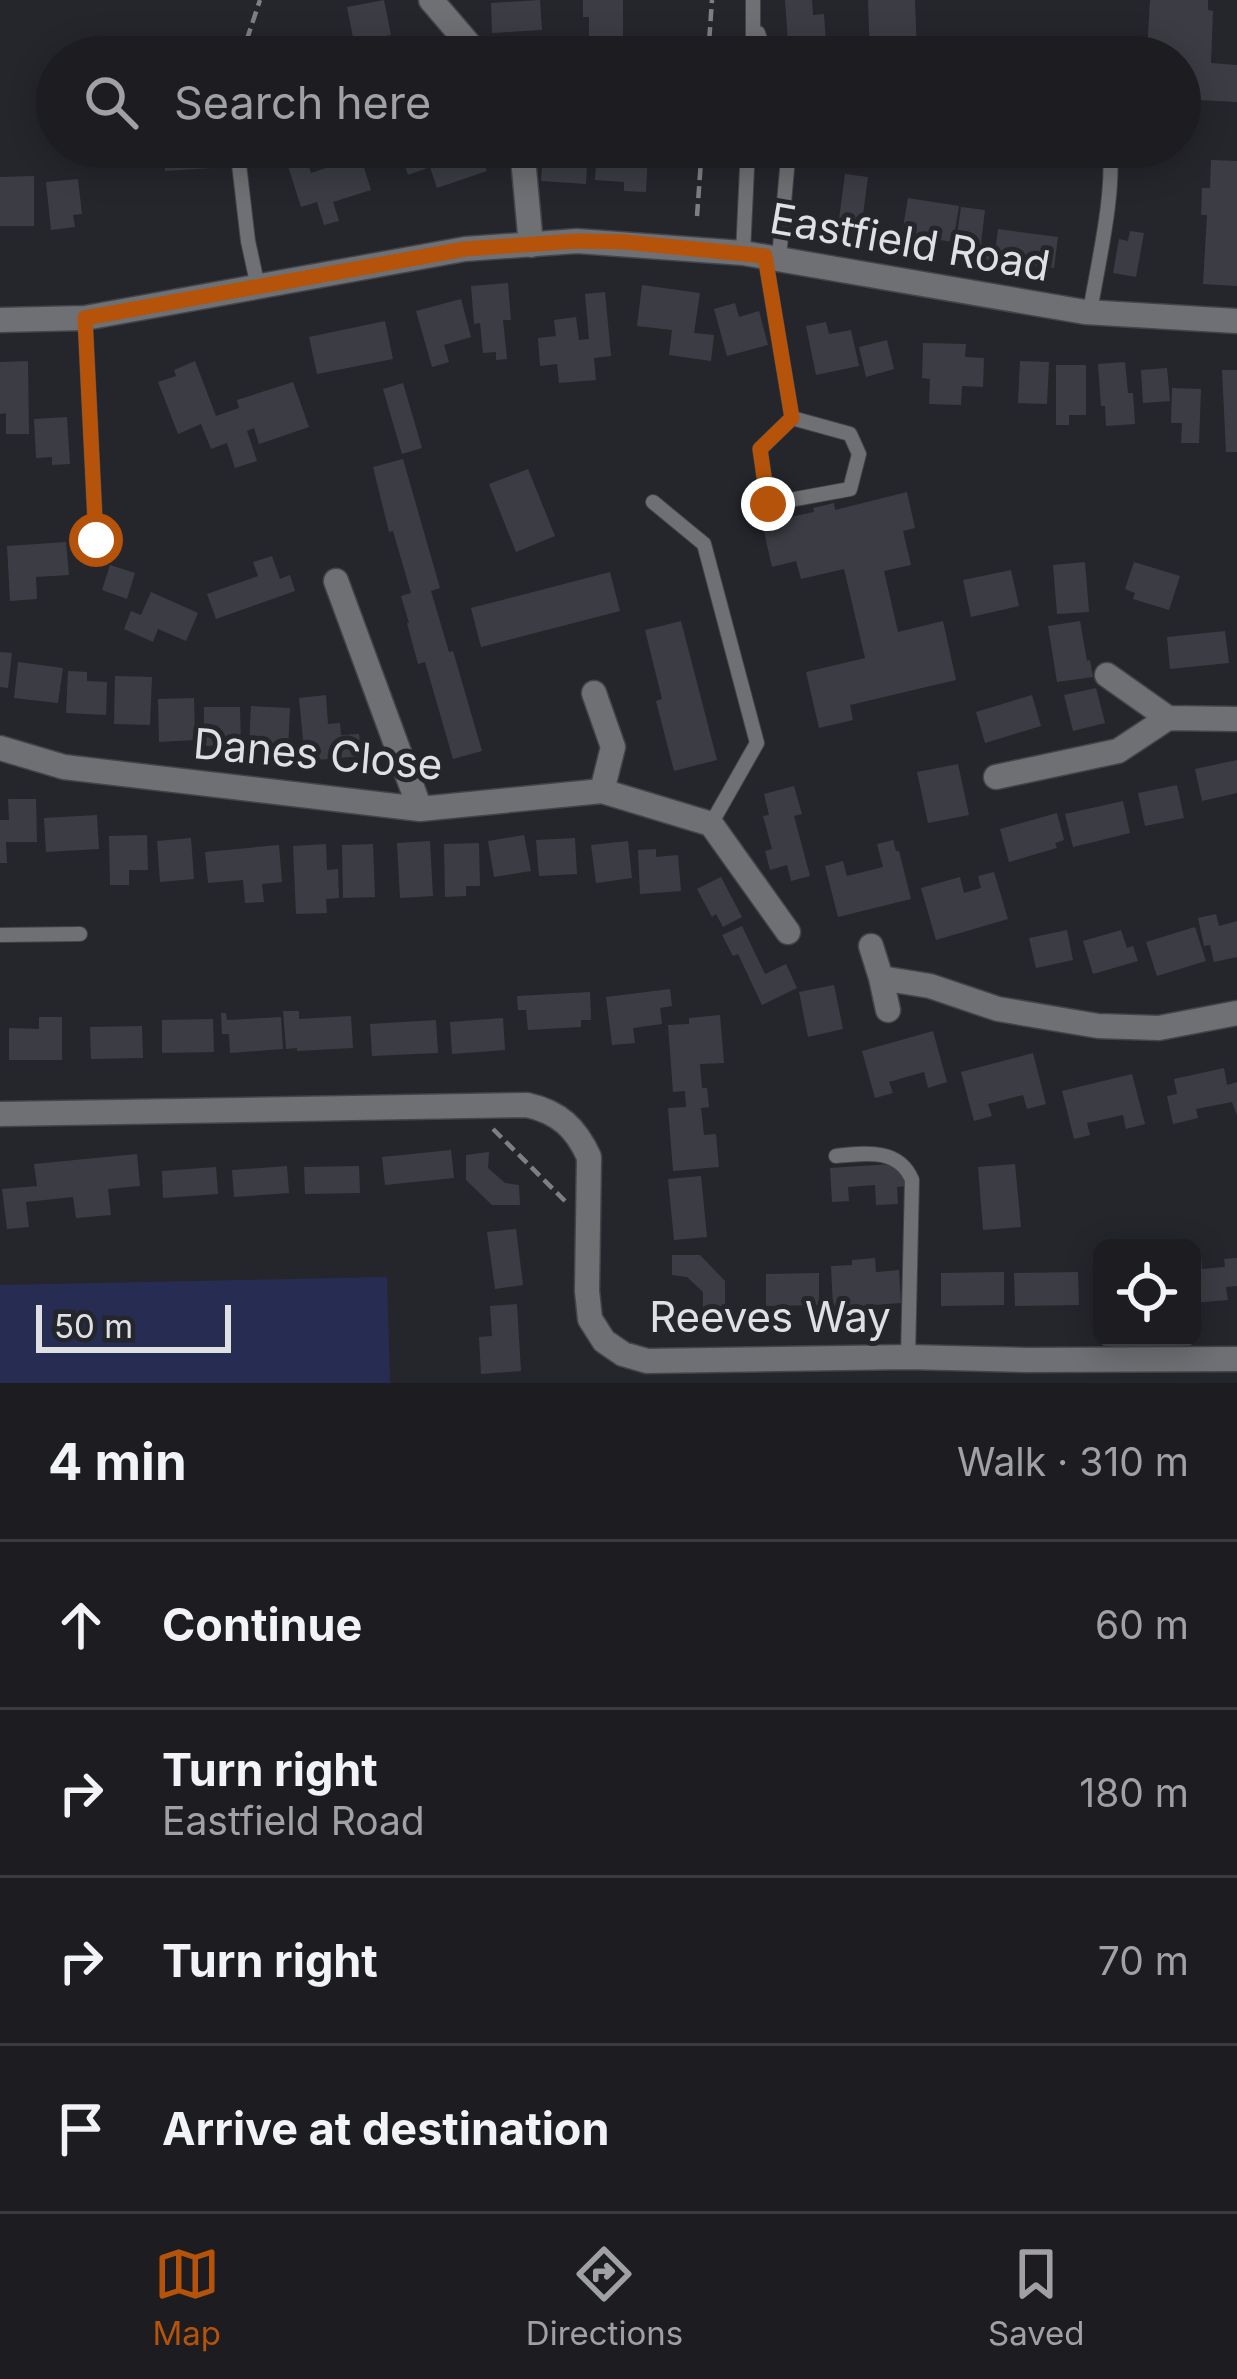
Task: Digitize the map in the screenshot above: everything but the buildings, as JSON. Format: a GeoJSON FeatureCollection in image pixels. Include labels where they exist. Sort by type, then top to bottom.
{"type":"FeatureCollection","features":[{"type":"Feature","properties":{"kind":"street"},"geometry":{"type":"LineString","coordinates":[[431,0],[462,36]]}},
{"type":"Feature","properties":{"kind":"street"},"geometry":{"type":"LineString","coordinates":[[525,168],[531,244]]}},
{"type":"Feature","properties":{"kind":"street","name":"Eastfield Road"},"geometry":{"type":"LineString","coordinates":[[0,320],[85,318],[465,249],[577,241],[762,256],[1090,312],[1237,321]]}},
{"type":"Feature","properties":{"kind":"street"},"geometry":{"type":"LineString","coordinates":[[336,581],[420,809]]}},
{"type":"Feature","properties":{"kind":"street"},"geometry":{"type":"LineString","coordinates":[[1107,675],[1168,718],[1237,719]]}},
{"type":"Feature","properties":{"kind":"street"},"geometry":{"type":"LineString","coordinates":[[594,693],[613,747],[602,790]]}},
{"type":"Feature","properties":{"kind":"street"},"geometry":{"type":"LineString","coordinates":[[997,777],[1118,752],[1168,718]]}},
{"type":"Feature","properties":{"kind":"street","name":"Danes Close"},"geometry":{"type":"LineString","coordinates":[[0,748],[64,767],[420,809],[602,790],[711,824]]}},
{"type":"Feature","properties":{"kind":"street"},"geometry":{"type":"LineString","coordinates":[[711,824],[788,932]]}},
{"type":"Feature","properties":{"kind":"street"},"geometry":{"type":"LineString","coordinates":[[871,946],[888,1010]]}},
{"type":"Feature","properties":{"kind":"street"},"geometry":{"type":"LineString","coordinates":[[881,978],[930,986],[998,1010],[1098,1026],[1159,1028],[1237,1013]]}},
{"type":"Feature","properties":{"kind":"street","name":"Reeves Way"},"geometry":{"type":"LineString","coordinates":[[0,1114],[527,1105],[546,1109],[580,1137],[589,1157],[590,1319],[604,1341],[623,1354],[647,1360],[908,1357],[1028,1372],[1237,1359]]}},
{"type":"Feature","properties":{"kind":"lane"},"geometry":{"type":"LineString","coordinates":[[753,0],[754,36]]}},
{"type":"Feature","properties":{"kind":"lane"},"geometry":{"type":"LineString","coordinates":[[755,22],[759,36]]}},
{"type":"Feature","properties":{"kind":"lane"},"geometry":{"type":"LineString","coordinates":[[239,168],[259,287]]}},
{"type":"Feature","properties":{"kind":"lane"},"geometry":{"type":"LineString","coordinates":[[751,168],[792,418]]}},
{"type":"Feature","properties":{"kind":"lane"},"geometry":{"type":"LineString","coordinates":[[762,256],[784,168]]}},
{"type":"Feature","properties":{"kind":"lane"},"geometry":{"type":"LineString","coordinates":[[1090,312],[1110,168]]}},
{"type":"Feature","properties":{"kind":"lane"},"geometry":{"type":"LineString","coordinates":[[85,318],[96,540]]}},
{"type":"Feature","properties":{"kind":"lane"},"geometry":{"type":"LineString","coordinates":[[792,418],[850,434],[859,454],[850,489],[768,504],[760,449],[792,418]]}},
{"type":"Feature","properties":{"kind":"lane"},"geometry":{"type":"LineString","coordinates":[[652,502],[704,544],[757,743],[711,824]]}},
{"type":"Feature","properties":{"kind":"lane"},"geometry":{"type":"LineString","coordinates":[[0,935],[80,934]]}},
{"type":"Feature","properties":{"kind":"lane"},"geometry":{"type":"LineString","coordinates":[[836,1156],[891,1156],[906,1165],[912,1180],[908,1357]]}},
{"type":"Feature","properties":{"kind":"path"},"geometry":{"type":"LineString","coordinates":[[248,36],[260,0]]}},
{"type":"Feature","properties":{"kind":"path"},"geometry":{"type":"LineString","coordinates":[[709,36],[712,0]]}},
{"type":"Feature","properties":{"kind":"path"},"geometry":{"type":"LineString","coordinates":[[697,216],[700,168]]}},
{"type":"Feature","properties":{"kind":"path"},"geometry":{"type":"LineString","coordinates":[[488,1106],[488,1124],[567,1203],[588,1203]]}},
{"type":"Feature","properties":{"kind":"shaded area"},"geometry":{"type":"Polygon","coordinates":[[[387,1277],[390,1383],[0,1383],[0,1285],[387,1277]]]}},
{"type":"Feature","properties":{"kind":"route"},"geometry":{"type":"LineString","coordinates":[[96,540],[85,318],[465,249],[577,241],[765,256],[792,418],[760,449],[768,504]]}}]}
